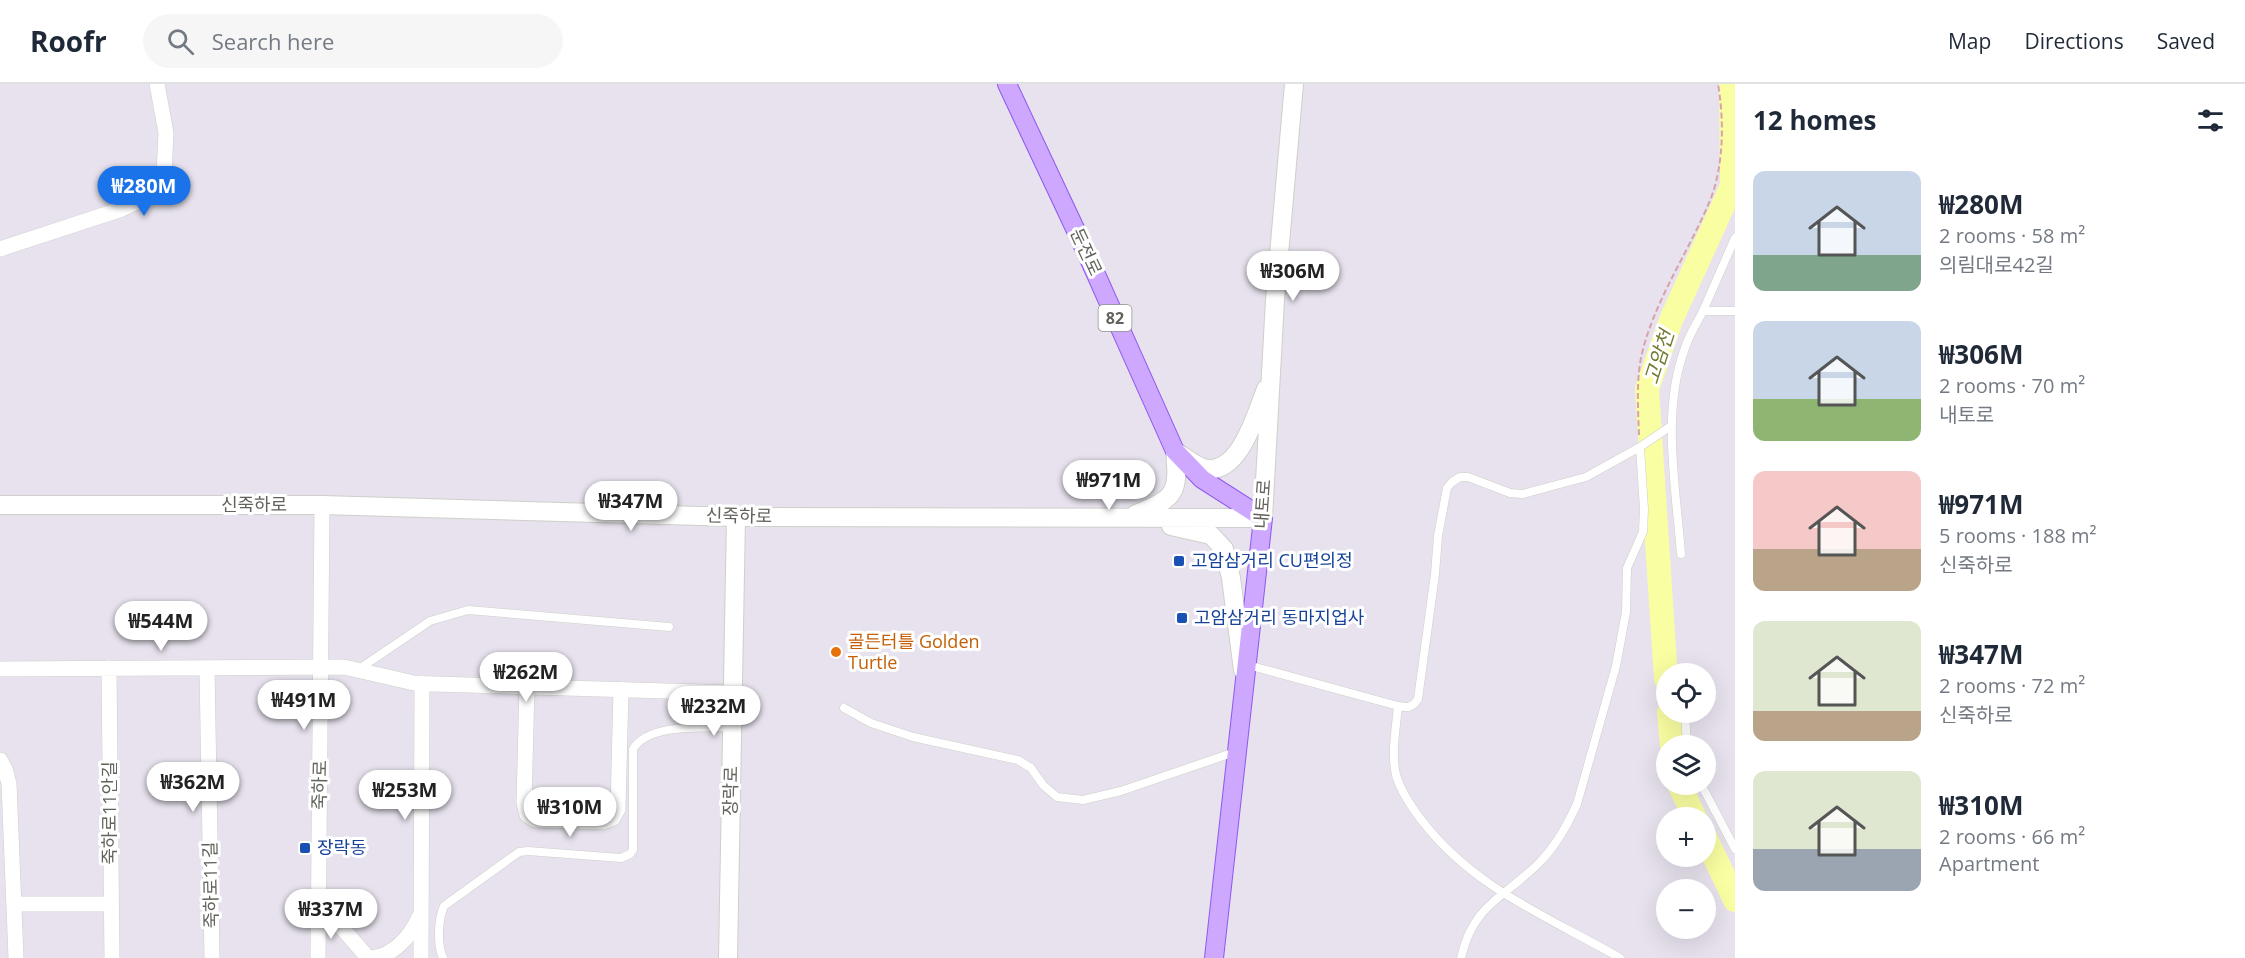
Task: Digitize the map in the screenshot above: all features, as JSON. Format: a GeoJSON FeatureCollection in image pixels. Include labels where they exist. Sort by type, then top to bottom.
{"type":"FeatureCollection","features":[{"type":"Feature","properties":{"kind":"main road","name":"둔전로"},"geometry":{"type":"LineString","coordinates":[[1007,84],[1086,252],[1175,451],[1202,479],[1263,518]]}},
{"type":"Feature","properties":{"kind":"main road","name":"내토로"},"geometry":{"type":"LineString","coordinates":[[1214,958],[1263,518]]}},
{"type":"Feature","properties":{"kind":"street"},"geometry":{"type":"LineString","coordinates":[[0,249],[122,209],[141,201],[157,187],[164,174],[166,133],[157,84]]}},
{"type":"Feature","properties":{"kind":"street","name":"내토로"},"geometry":{"type":"LineString","coordinates":[[1263,518],[1271,380],[1294,84]]}},
{"type":"Feature","properties":{"kind":"street"},"geometry":{"type":"LineString","coordinates":[[1175,451],[1204,468],[1213,469],[1230,463],[1239,452],[1271,380]]}},
{"type":"Feature","properties":{"kind":"street"},"geometry":{"type":"LineString","coordinates":[[1125,518],[1157,506],[1173,492],[1177,476],[1175,451]]}},
{"type":"Feature","properties":{"kind":"street","name":"신죽하로"},"geometry":{"type":"LineString","coordinates":[[0,505],[322,505],[736,517],[1263,518]]}},
{"type":"Feature","properties":{"kind":"street","name":"죽하로"},"geometry":{"type":"LineString","coordinates":[[318,958],[322,505]]}},
{"type":"Feature","properties":{"kind":"street","name":"장락로"},"geometry":{"type":"LineString","coordinates":[[728,958],[736,517]]}},
{"type":"Feature","properties":{"kind":"street"},"geometry":{"type":"LineString","coordinates":[[1125,518],[1202,532],[1218,540],[1224,549],[1231,578],[1245,674]]}},
{"type":"Feature","properties":{"kind":"street"},"geometry":{"type":"LineString","coordinates":[[0,669],[322,667],[358,670],[422,683],[733,693]]}},
{"type":"Feature","properties":{"kind":"street","name":"죽하로11안길"},"geometry":{"type":"LineString","coordinates":[[110,668],[112,958]]}},
{"type":"Feature","properties":{"kind":"street","name":"죽하로11길"},"geometry":{"type":"LineString","coordinates":[[207,668],[212,958]]}},
{"type":"Feature","properties":{"kind":"street"},"geometry":{"type":"LineString","coordinates":[[421,958],[422,683]]}},
{"type":"Feature","properties":{"kind":"street"},"geometry":{"type":"LineString","coordinates":[[527,687],[524,803],[527,815],[535,820],[592,822],[603,822],[613,818],[618,809],[621,690]]}},
{"type":"Feature","properties":{"kind":"street"},"geometry":{"type":"LineString","coordinates":[[0,760],[9,784],[16,958]]}},
{"type":"Feature","properties":{"kind":"street"},"geometry":{"type":"LineString","coordinates":[[318,900],[370,958],[385,956],[403,941],[414,929],[421,913]]}},
{"type":"Feature","properties":{"kind":"street"},"geometry":{"type":"LineString","coordinates":[[15,904],[110,904]]}},
{"type":"Feature","properties":{"kind":"lane"},"geometry":{"type":"LineString","coordinates":[[1681,554],[1671,426],[1677,376],[1685,348],[1735,238]]}},
{"type":"Feature","properties":{"kind":"lane"},"geometry":{"type":"LineString","coordinates":[[1703,311],[1735,311]]}},
{"type":"Feature","properties":{"kind":"lane"},"geometry":{"type":"LineString","coordinates":[[1245,674],[1408,708],[1418,699],[1438,536],[1447,488],[1452,482],[1460,477],[1468,477],[1510,493],[1523,494],[1586,477],[1642,446],[1671,426]]}},
{"type":"Feature","properties":{"kind":"lane"},"geometry":{"type":"LineString","coordinates":[[1461,958],[1480,913],[1548,854],[1568,825],[1577,804],[1616,666],[1626,612],[1627,568],[1642,532],[1644,509],[1642,446]]}},
{"type":"Feature","properties":{"kind":"lane"},"geometry":{"type":"LineString","coordinates":[[358,670],[430,621],[468,610],[669,627]]}},
{"type":"Feature","properties":{"kind":"lane"},"geometry":{"type":"LineString","coordinates":[[1398,706],[1394,758],[1396,776],[1415,812],[1448,852],[1502,893],[1620,958]]}},
{"type":"Feature","properties":{"kind":"lane"},"geometry":{"type":"LineString","coordinates":[[844,708],[871,723],[913,737],[1018,760],[1031,768],[1057,797],[1070,799],[1083,800],[1121,791],[1237,751]]}},
{"type":"Feature","properties":{"kind":"lane"},"geometry":{"type":"LineString","coordinates":[[443,958],[440,919],[444,906],[519,852],[621,858],[630,854],[633,850],[633,749],[638,741],[668,729],[732,727]]}},
{"type":"Feature","properties":{"kind":"lane"},"geometry":{"type":"LineString","coordinates":[[1707,795],[1735,849]]}},
{"type":"Feature","properties":{"kind":"path"},"geometry":{"type":"LineString","coordinates":[[1642,446],[1639,379],[1646,341],[1662,297],[1711,198],[1716,180],[1720,148],[1721,106],[1718,84]]}},
{"type":"Feature","properties":{"kind":"waterway","name":"고암천"},"geometry":{"type":"LineString","coordinates":[[1665,663],[1647,389],[1671,320],[1732,186],[1731,84]]}},
{"type":"Feature","properties":{"kind":"waterway","name":"고암천"},"geometry":{"type":"LineString","coordinates":[[1670,723],[1671,735]]}},
{"type":"Feature","properties":{"kind":"waterway","name":"고암천"},"geometry":{"type":"LineString","coordinates":[[1684,795],[1690,807]]}},
{"type":"Feature","properties":{"kind":"waterway","name":"고암천"},"geometry":{"type":"LineString","coordinates":[[1716,860],[1735,900]]}},
{"type":"Feature","properties":{"kind":"place","name":"고암삼거리 CU편의정"},"geometry":{"type":"Point","coordinates":[1179,561]}},
{"type":"Feature","properties":{"kind":"place","name":"고암삼거리 동마지업사"},"geometry":{"type":"Point","coordinates":[1182,618]}},
{"type":"Feature","properties":{"kind":"place","name":"골든터틀 Golden Turtle"},"geometry":{"type":"Point","coordinates":[836,652]}},
{"type":"Feature","properties":{"kind":"place","name":"장락동"},"geometry":{"type":"Point","coordinates":[305,848]}}]}
